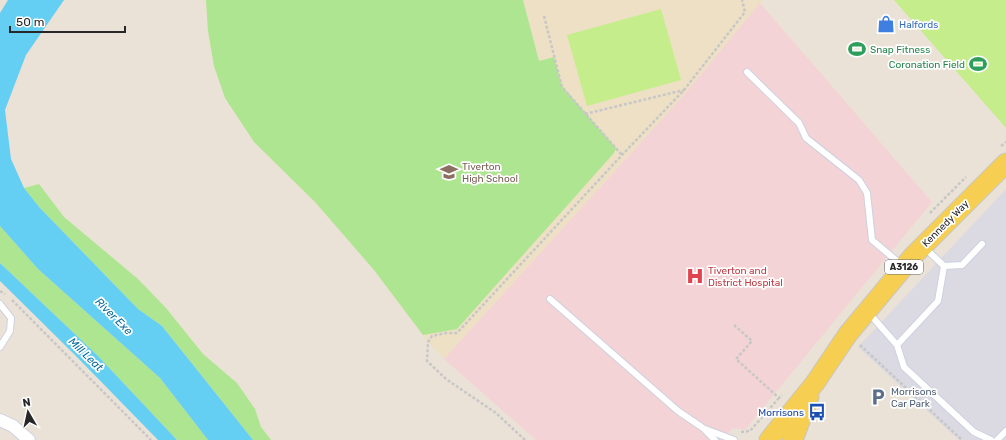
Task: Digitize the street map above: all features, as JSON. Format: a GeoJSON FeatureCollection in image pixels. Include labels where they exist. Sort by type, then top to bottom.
{"type":"FeatureCollection","features":[{"type":"Feature","properties":{"kind":"main road","name":"Kennedy Way"},"geometry":{"type":"LineString","coordinates":[[769,440],[815,383],[848,334],[904,267],[923,245],[1006,163]]}},
{"type":"Feature","properties":{"kind":"main road","name":"Kennedy Way"},"geometry":{"type":"LineString","coordinates":[[793,440],[815,383]]}},
{"type":"Feature","properties":{"kind":"street"},"geometry":{"type":"LineString","coordinates":[[0,420],[13,426],[29,440]]}},
{"type":"Feature","properties":{"kind":"lane"},"geometry":{"type":"LineString","coordinates":[[747,72],[799,123],[806,138],[859,180],[867,193],[872,240],[904,267]]}},
{"type":"Feature","properties":{"kind":"lane"},"geometry":{"type":"LineString","coordinates":[[923,245],[944,266],[962,265],[982,244]]}},
{"type":"Feature","properties":{"kind":"lane"},"geometry":{"type":"LineString","coordinates":[[897,345],[938,300],[944,266]]}},
{"type":"Feature","properties":{"kind":"lane"},"geometry":{"type":"LineString","coordinates":[[550,299],[678,410],[703,428],[715,440]]}},
{"type":"Feature","properties":{"kind":"lane"},"geometry":{"type":"LineString","coordinates":[[0,304],[11,318],[10,332],[0,347]]}},
{"type":"Feature","properties":{"kind":"lane"},"geometry":{"type":"LineString","coordinates":[[867,311],[897,345],[904,367],[974,432],[990,440]]}},
{"type":"Feature","properties":{"kind":"lane"},"geometry":{"type":"LineString","coordinates":[[703,428],[734,440]]}},
{"type":"Feature","properties":{"kind":"lane"},"geometry":{"type":"LineString","coordinates":[[997,440],[1006,431]]}},
{"type":"Feature","properties":{"kind":"path"},"geometry":{"type":"LineString","coordinates":[[525,440],[496,413],[446,379],[427,360],[428,342],[432,336],[446,333],[457,333],[684,90],[745,12],[742,0]]}},
{"type":"Feature","properties":{"kind":"path"},"geometry":{"type":"LineString","coordinates":[[544,16],[562,87],[622,155]]}},
{"type":"Feature","properties":{"kind":"path"},"geometry":{"type":"LineString","coordinates":[[585,114],[684,90]]}},
{"type":"Feature","properties":{"kind":"path"},"geometry":{"type":"LineString","coordinates":[[0,291],[6,294],[151,440]]}},
{"type":"Feature","properties":{"kind":"path"},"geometry":{"type":"LineString","coordinates":[[734,325],[752,341],[736,359],[779,398]]}},
{"type":"Feature","properties":{"kind":"path"},"geometry":{"type":"LineString","coordinates":[[848,334],[962,440]]}},
{"type":"Feature","properties":{"kind":"path"},"geometry":{"type":"LineString","coordinates":[[734,440],[739,432],[750,431],[784,392]]}},
{"type":"Feature","properties":{"kind":"shaded area","name":"Tiverton High School"},"geometry":{"type":"Polygon","coordinates":[[[206,0],[763,0],[685,94],[444,359],[428,342],[374,270],[315,202],[254,142],[225,98],[214,66],[208,31],[206,0]]]}},
{"type":"Feature","properties":{"kind":"shaded area","name":"Tiverton and District Hospital"},"geometry":{"type":"Polygon","coordinates":[[[760,3],[932,202],[745,430],[733,428],[723,440],[536,440],[444,359],[685,94],[760,3]]]}},
{"type":"Feature","properties":{"kind":"shaded area"},"geometry":{"type":"Polygon","coordinates":[[[1006,189],[1006,440],[959,440],[858,347],[1006,189]]]}},
{"type":"Feature","properties":{"kind":"green space","name":"Tiverton High School"},"geometry":{"type":"Polygon","coordinates":[[[206,0],[523,0],[539,61],[554,57],[562,86],[616,148],[614,153],[457,329],[423,335],[374,270],[315,202],[254,142],[225,98],[214,66],[208,31],[206,0]]]}},
{"type":"Feature","properties":{"kind":"green space","name":"Coronation Field"},"geometry":{"type":"Polygon","coordinates":[[[894,0],[1006,0],[1006,128],[894,0]]]}},
{"type":"Feature","properties":{"kind":"green space"},"geometry":{"type":"Polygon","coordinates":[[[661,9],[681,80],[587,106],[567,35],[661,9]]]}},
{"type":"Feature","properties":{"kind":"green space"},"geometry":{"type":"Polygon","coordinates":[[[39,184],[64,217],[138,279],[166,308],[203,354],[237,383],[255,409],[261,427],[271,440],[253,440],[162,326],[138,309],[40,208],[24,188],[39,184]]]}},
{"type":"Feature","properties":{"kind":"green space"},"geometry":{"type":"Polygon","coordinates":[[[0,226],[38,269],[160,378],[208,440],[177,440],[97,355],[0,263],[0,226]]]}},
{"type":"Feature","properties":{"kind":"water","name":"River Exe"},"geometry":{"type":"Polygon","coordinates":[[[8,0],[64,0],[26,55],[5,110],[11,159],[24,188],[40,208],[138,309],[162,326],[253,440],[208,440],[160,378],[38,269],[0,226],[0,13],[8,0]]]}},
{"type":"Feature","properties":{"kind":"water","name":"Mill Leat"},"geometry":{"type":"Polygon","coordinates":[[[0,263],[97,355],[177,440],[158,440],[0,281],[0,263]]]}},
{"type":"Feature","properties":{"kind":"place","name":"Halfords"},"geometry":{"type":"Point","coordinates":[886,24]}},
{"type":"Feature","properties":{"kind":"place","name":"Snap Fitness"},"geometry":{"type":"Point","coordinates":[857,49]}},
{"type":"Feature","properties":{"kind":"place","name":"Coronation Field"},"geometry":{"type":"Point","coordinates":[978,64]}},
{"type":"Feature","properties":{"kind":"place","name":"Tiverton High School"},"geometry":{"type":"Point","coordinates":[449,172]}},
{"type":"Feature","properties":{"kind":"place","name":"Tiverton and District Hospital"},"geometry":{"type":"Point","coordinates":[695,276]}},
{"type":"Feature","properties":{"kind":"place","name":"Morrisons Car Park"},"geometry":{"type":"Point","coordinates":[878,397]}},
{"type":"Feature","properties":{"kind":"place","name":"Morrisons"},"geometry":{"type":"Point","coordinates":[817,412]}}]}
